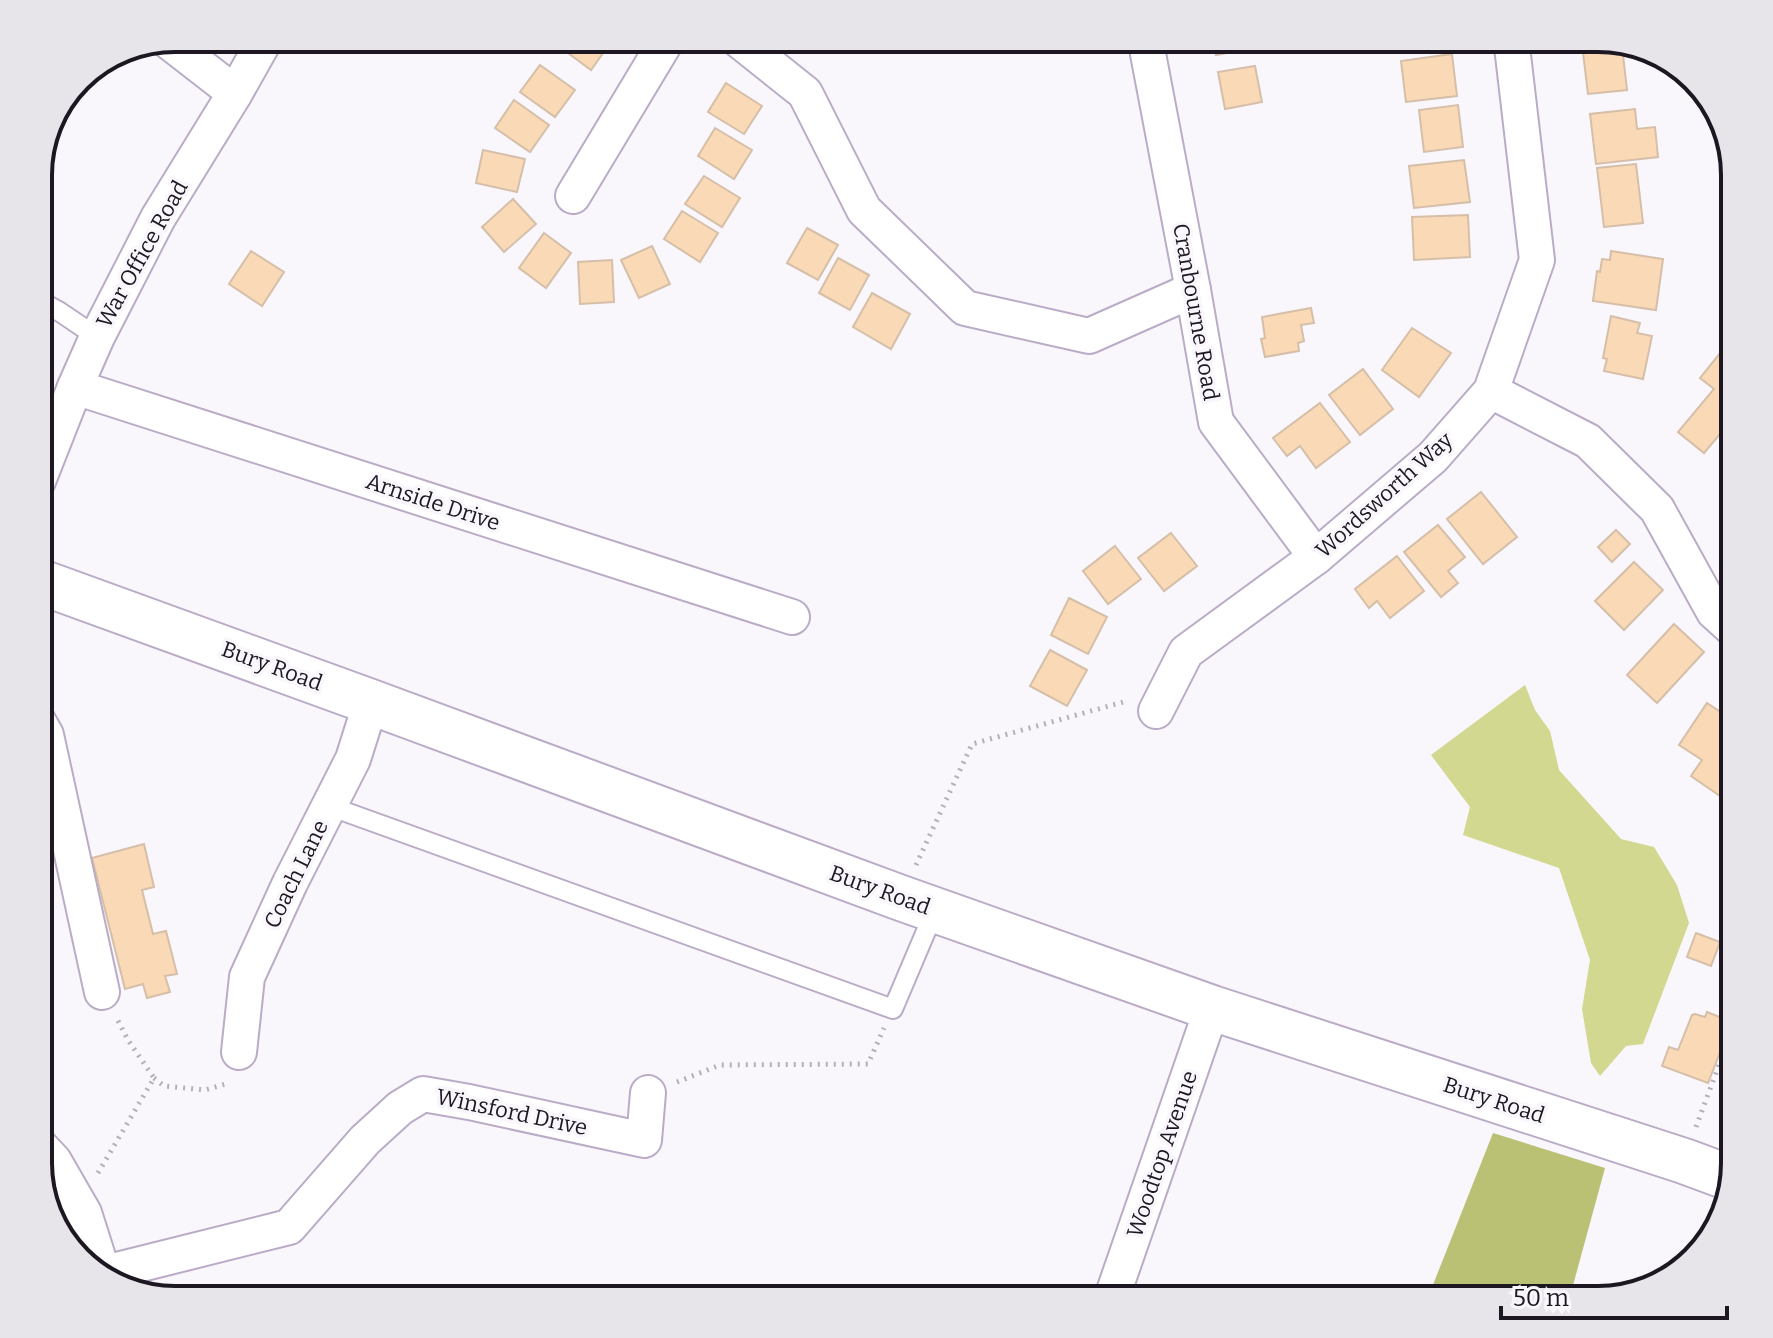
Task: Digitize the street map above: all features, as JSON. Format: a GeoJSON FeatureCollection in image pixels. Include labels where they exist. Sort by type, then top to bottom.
{"type":"FeatureCollection","features":[{"type":"Feature","properties":{"kind":"main road","name":"Bury Road"},"geometry":{"type":"LineString","coordinates":[[52,586],[918,904],[1212,1008],[1684,1161],[1720,1176]]}},
{"type":"Feature","properties":{"kind":"street"},"geometry":{"type":"LineString","coordinates":[[182,52],[235,93]]}},
{"type":"Feature","properties":{"kind":"street","name":"War Office Road"},"geometry":{"type":"LineString","coordinates":[[52,445],[97,337],[158,218],[258,52]]}},
{"type":"Feature","properties":{"kind":"street"},"geometry":{"type":"LineString","coordinates":[[573,196],[660,52]]}},
{"type":"Feature","properties":{"kind":"street"},"geometry":{"type":"LineString","coordinates":[[754,52],[805,93],[864,210],[965,308],[1089,336],[1193,290]]}},
{"type":"Feature","properties":{"kind":"street","name":"Cranbourne Road"},"geometry":{"type":"LineString","coordinates":[[1148,52],[1216,422],[1316,557]]}},
{"type":"Feature","properties":{"kind":"street","name":"Wordsworth Way"},"geometry":{"type":"LineString","coordinates":[[1161,700],[1186,652],[1316,557],[1433,457],[1491,391],[1537,260],[1513,52]]}},
{"type":"Feature","properties":{"kind":"street","name":"Arnside Drive"},"geometry":{"type":"LineString","coordinates":[[75,387],[792,617]]}},
{"type":"Feature","properties":{"kind":"street"},"geometry":{"type":"LineString","coordinates":[[1491,391],[1588,441],[1657,509],[1714,612],[1721,618]]}},
{"type":"Feature","properties":{"kind":"street","name":"Coach Lane"},"geometry":{"type":"LineString","coordinates":[[239,1052],[247,977],[290,883],[353,759],[371,702]]}},
{"type":"Feature","properties":{"kind":"street"},"geometry":{"type":"LineString","coordinates":[[52,763],[102,992]]}},
{"type":"Feature","properties":{"kind":"street","name":"Woodtop Avenue"},"geometry":{"type":"LineString","coordinates":[[1116,1286],[1212,1008]]}},
{"type":"Feature","properties":{"kind":"street","name":"Winsford Drive"},"geometry":{"type":"LineString","coordinates":[[117,1271],[289,1227],[365,1140],[400,1108],[423,1094],[644,1140],[648,1093]]}},
{"type":"Feature","properties":{"kind":"street"},"geometry":{"type":"LineString","coordinates":[[52,1159],[84,1213],[99,1259]]}},
{"type":"Feature","properties":{"kind":"lane"},"geometry":{"type":"LineString","coordinates":[[52,308],[97,337]]}},
{"type":"Feature","properties":{"kind":"lane"},"geometry":{"type":"LineString","coordinates":[[329,806],[893,1009],[918,904]]}},
{"type":"Feature","properties":{"kind":"path"},"geometry":{"type":"LineString","coordinates":[[918,904],[972,744],[1161,700]]}},
{"type":"Feature","properties":{"kind":"path"},"geometry":{"type":"LineString","coordinates":[[102,992],[128,1040],[154,1078],[164,1086],[205,1090],[246,1077],[239,1052]]}},
{"type":"Feature","properties":{"kind":"path"},"geometry":{"type":"LineString","coordinates":[[648,1093],[720,1065],[868,1064],[893,1009]]}},
{"type":"Feature","properties":{"kind":"path"},"geometry":{"type":"LineString","coordinates":[[1684,1161],[1721,1060]]}},
{"type":"Feature","properties":{"kind":"path"},"geometry":{"type":"LineString","coordinates":[[76,1200],[88,1190],[154,1078]]}},
{"type":"Feature","properties":{"kind":"green space"},"geometry":{"type":"Polygon","coordinates":[[[1525,685],[1535,710],[1550,731],[1559,770],[1621,839],[1654,847],[1677,885],[1689,923],[1643,1044],[1626,1046],[1600,1076],[1591,1063],[1582,1009],[1590,960],[1559,868],[1463,835],[1470,807],[1431,755],[1525,685]]]}},
{"type":"Feature","properties":{"kind":"green space"},"geometry":{"type":"Polygon","coordinates":[[[1493,1133],[1605,1168],[1573,1286],[1433,1286],[1493,1133]]]}},
{"type":"Feature","properties":{"kind":"building"},"geometry":{"type":"Polygon","coordinates":[[[567,52],[604,52],[591,70],[567,52]]]}},
{"type":"Feature","properties":{"kind":"building"},"geometry":{"type":"Polygon","coordinates":[[[1583,52],[1623,54],[1627,90],[1588,94],[1583,52]]]}},
{"type":"Feature","properties":{"kind":"building"},"geometry":{"type":"Polygon","coordinates":[[[1452,54],[1457,96],[1406,102],[1401,61],[1452,54]]]}},
{"type":"Feature","properties":{"kind":"building"},"geometry":{"type":"Polygon","coordinates":[[[540,65],[575,90],[555,117],[520,92],[540,65]]]}},
{"type":"Feature","properties":{"kind":"building"},"geometry":{"type":"Polygon","coordinates":[[[1255,66],[1262,102],[1225,109],[1218,72],[1255,66]]]}},
{"type":"Feature","properties":{"kind":"building"},"geometry":{"type":"Polygon","coordinates":[[[726,83],[762,106],[744,134],[708,112],[726,83]]]}},
{"type":"Feature","properties":{"kind":"building"},"geometry":{"type":"Polygon","coordinates":[[[514,100],[549,125],[530,152],[495,128],[514,100]]]}},
{"type":"Feature","properties":{"kind":"building"},"geometry":{"type":"Polygon","coordinates":[[[1458,105],[1463,147],[1424,152],[1419,110],[1458,105]]]}},
{"type":"Feature","properties":{"kind":"building"},"geometry":{"type":"Polygon","coordinates":[[[1635,109],[1637,129],[1655,127],[1658,157],[1596,164],[1590,114],[1635,109]]]}},
{"type":"Feature","properties":{"kind":"building"},"geometry":{"type":"Polygon","coordinates":[[[715,128],[752,150],[734,179],[698,156],[715,128]]]}},
{"type":"Feature","properties":{"kind":"building"},"geometry":{"type":"Polygon","coordinates":[[[483,150],[525,159],[517,192],[476,183],[483,150]]]}},
{"type":"Feature","properties":{"kind":"building"},"geometry":{"type":"Polygon","coordinates":[[[1464,160],[1470,202],[1414,208],[1409,166],[1464,160]]]}},
{"type":"Feature","properties":{"kind":"building"},"geometry":{"type":"Polygon","coordinates":[[[1636,164],[1643,223],[1604,227],[1597,168],[1636,164]]]}},
{"type":"Feature","properties":{"kind":"building"},"geometry":{"type":"Polygon","coordinates":[[[704,176],[740,198],[722,227],[685,204],[704,176]]]}},
{"type":"Feature","properties":{"kind":"building"},"geometry":{"type":"Polygon","coordinates":[[[513,199],[536,224],[504,252],[482,227],[513,199]]]}},
{"type":"Feature","properties":{"kind":"building"},"geometry":{"type":"Polygon","coordinates":[[[682,211],[718,233],[700,262],[664,239],[682,211]]]}},
{"type":"Feature","properties":{"kind":"building"},"geometry":{"type":"Polygon","coordinates":[[[1468,215],[1470,257],[1414,260],[1412,217],[1468,215]]]}},
{"type":"Feature","properties":{"kind":"building"},"geometry":{"type":"Polygon","coordinates":[[[807,228],[838,245],[818,280],[787,263],[807,228]]]}},
{"type":"Feature","properties":{"kind":"building"},"geometry":{"type":"Polygon","coordinates":[[[544,233],[571,253],[546,288],[519,268],[544,233]]]}},
{"type":"Feature","properties":{"kind":"building"},"geometry":{"type":"Polygon","coordinates":[[[652,246],[670,284],[639,298],[621,260],[652,246]]]}},
{"type":"Feature","properties":{"kind":"building"},"geometry":{"type":"Polygon","coordinates":[[[251,251],[284,272],[262,306],[229,284],[251,251]]]}},
{"type":"Feature","properties":{"kind":"building"},"geometry":{"type":"Polygon","coordinates":[[[1611,251],[1663,259],[1656,310],[1593,301],[1597,271],[1600,272],[1602,259],[1610,260],[1611,251]]]}},
{"type":"Feature","properties":{"kind":"building"},"geometry":{"type":"Polygon","coordinates":[[[838,258],[869,275],[850,310],[819,293],[838,258]]]}},
{"type":"Feature","properties":{"kind":"building"},"geometry":{"type":"Polygon","coordinates":[[[612,260],[614,302],[580,304],[578,262],[612,260]]]}},
{"type":"Feature","properties":{"kind":"building"},"geometry":{"type":"Polygon","coordinates":[[[872,293],[910,314],[891,349],[853,327],[872,293]]]}},
{"type":"Feature","properties":{"kind":"building"},"geometry":{"type":"Polygon","coordinates":[[[1311,308],[1314,323],[1301,325],[1304,341],[1298,343],[1299,351],[1265,357],[1261,339],[1265,338],[1262,317],[1311,308]]]}},
{"type":"Feature","properties":{"kind":"building"},"geometry":{"type":"Polygon","coordinates":[[[1611,316],[1640,323],[1637,333],[1652,336],[1643,379],[1604,371],[1607,359],[1603,358],[1611,316]]]}},
{"type":"Feature","properties":{"kind":"building"},"geometry":{"type":"Polygon","coordinates":[[[1412,328],[1451,353],[1419,397],[1382,370],[1412,328]]]}},
{"type":"Feature","properties":{"kind":"building"},"geometry":{"type":"Polygon","coordinates":[[[1721,352],[1721,433],[1704,453],[1678,432],[1714,389],[1700,378],[1721,352]]]}},
{"type":"Feature","properties":{"kind":"building"},"geometry":{"type":"Polygon","coordinates":[[[1363,369],[1393,409],[1360,435],[1329,395],[1363,369]]]}},
{"type":"Feature","properties":{"kind":"building"},"geometry":{"type":"Polygon","coordinates":[[[1320,403],[1350,442],[1316,468],[1300,446],[1287,456],[1273,438],[1320,403]]]}},
{"type":"Feature","properties":{"kind":"building"},"geometry":{"type":"Polygon","coordinates":[[[1481,492],[1517,537],[1483,564],[1447,519],[1481,492]]]}},
{"type":"Feature","properties":{"kind":"building"},"geometry":{"type":"Polygon","coordinates":[[[1438,525],[1465,557],[1448,571],[1458,583],[1441,597],[1404,552],[1438,525]]]}},
{"type":"Feature","properties":{"kind":"building"},"geometry":{"type":"Polygon","coordinates":[[[1616,530],[1630,544],[1612,562],[1598,547],[1616,530]]]}},
{"type":"Feature","properties":{"kind":"building"},"geometry":{"type":"Polygon","coordinates":[[[1171,533],[1197,566],[1164,591],[1138,558],[1171,533]]]}},
{"type":"Feature","properties":{"kind":"building"},"geometry":{"type":"Polygon","coordinates":[[[1115,546],[1141,579],[1108,604],[1083,571],[1115,546]]]}},
{"type":"Feature","properties":{"kind":"building"},"geometry":{"type":"Polygon","coordinates":[[[1397,556],[1424,591],[1390,618],[1377,601],[1369,608],[1355,589],[1397,556]]]}},
{"type":"Feature","properties":{"kind":"building"},"geometry":{"type":"Polygon","coordinates":[[[1634,562],[1663,590],[1624,630],[1595,601],[1634,562]]]}},
{"type":"Feature","properties":{"kind":"building"},"geometry":{"type":"Polygon","coordinates":[[[1069,598],[1107,617],[1088,654],[1051,635],[1069,598]]]}},
{"type":"Feature","properties":{"kind":"building"},"geometry":{"type":"Polygon","coordinates":[[[1674,624],[1704,652],[1657,703],[1627,675],[1674,624]]]}},
{"type":"Feature","properties":{"kind":"building"},"geometry":{"type":"Polygon","coordinates":[[[1050,650],[1087,670],[1067,706],[1030,686],[1050,650]]]}},
{"type":"Feature","properties":{"kind":"building"},"geometry":{"type":"Polygon","coordinates":[[[1707,703],[1721,712],[1721,797],[1691,776],[1702,760],[1679,745],[1707,703]]]}},
{"type":"Feature","properties":{"kind":"building"},"geometry":{"type":"Polygon","coordinates":[[[144,844],[154,887],[142,890],[153,934],[166,931],[177,974],[165,976],[170,992],[147,998],[143,984],[125,989],[92,858],[144,844]]]}},
{"type":"Feature","properties":{"kind":"building"},"geometry":{"type":"Polygon","coordinates":[[[1696,933],[1720,942],[1711,966],[1687,957],[1696,933]]]}},
{"type":"Feature","properties":{"kind":"building"},"geometry":{"type":"Polygon","coordinates":[[[1707,1012],[1721,1018],[1721,1050],[1708,1083],[1662,1066],[1669,1047],[1678,1050],[1692,1015],[1705,1017],[1707,1012]]]}}]}
